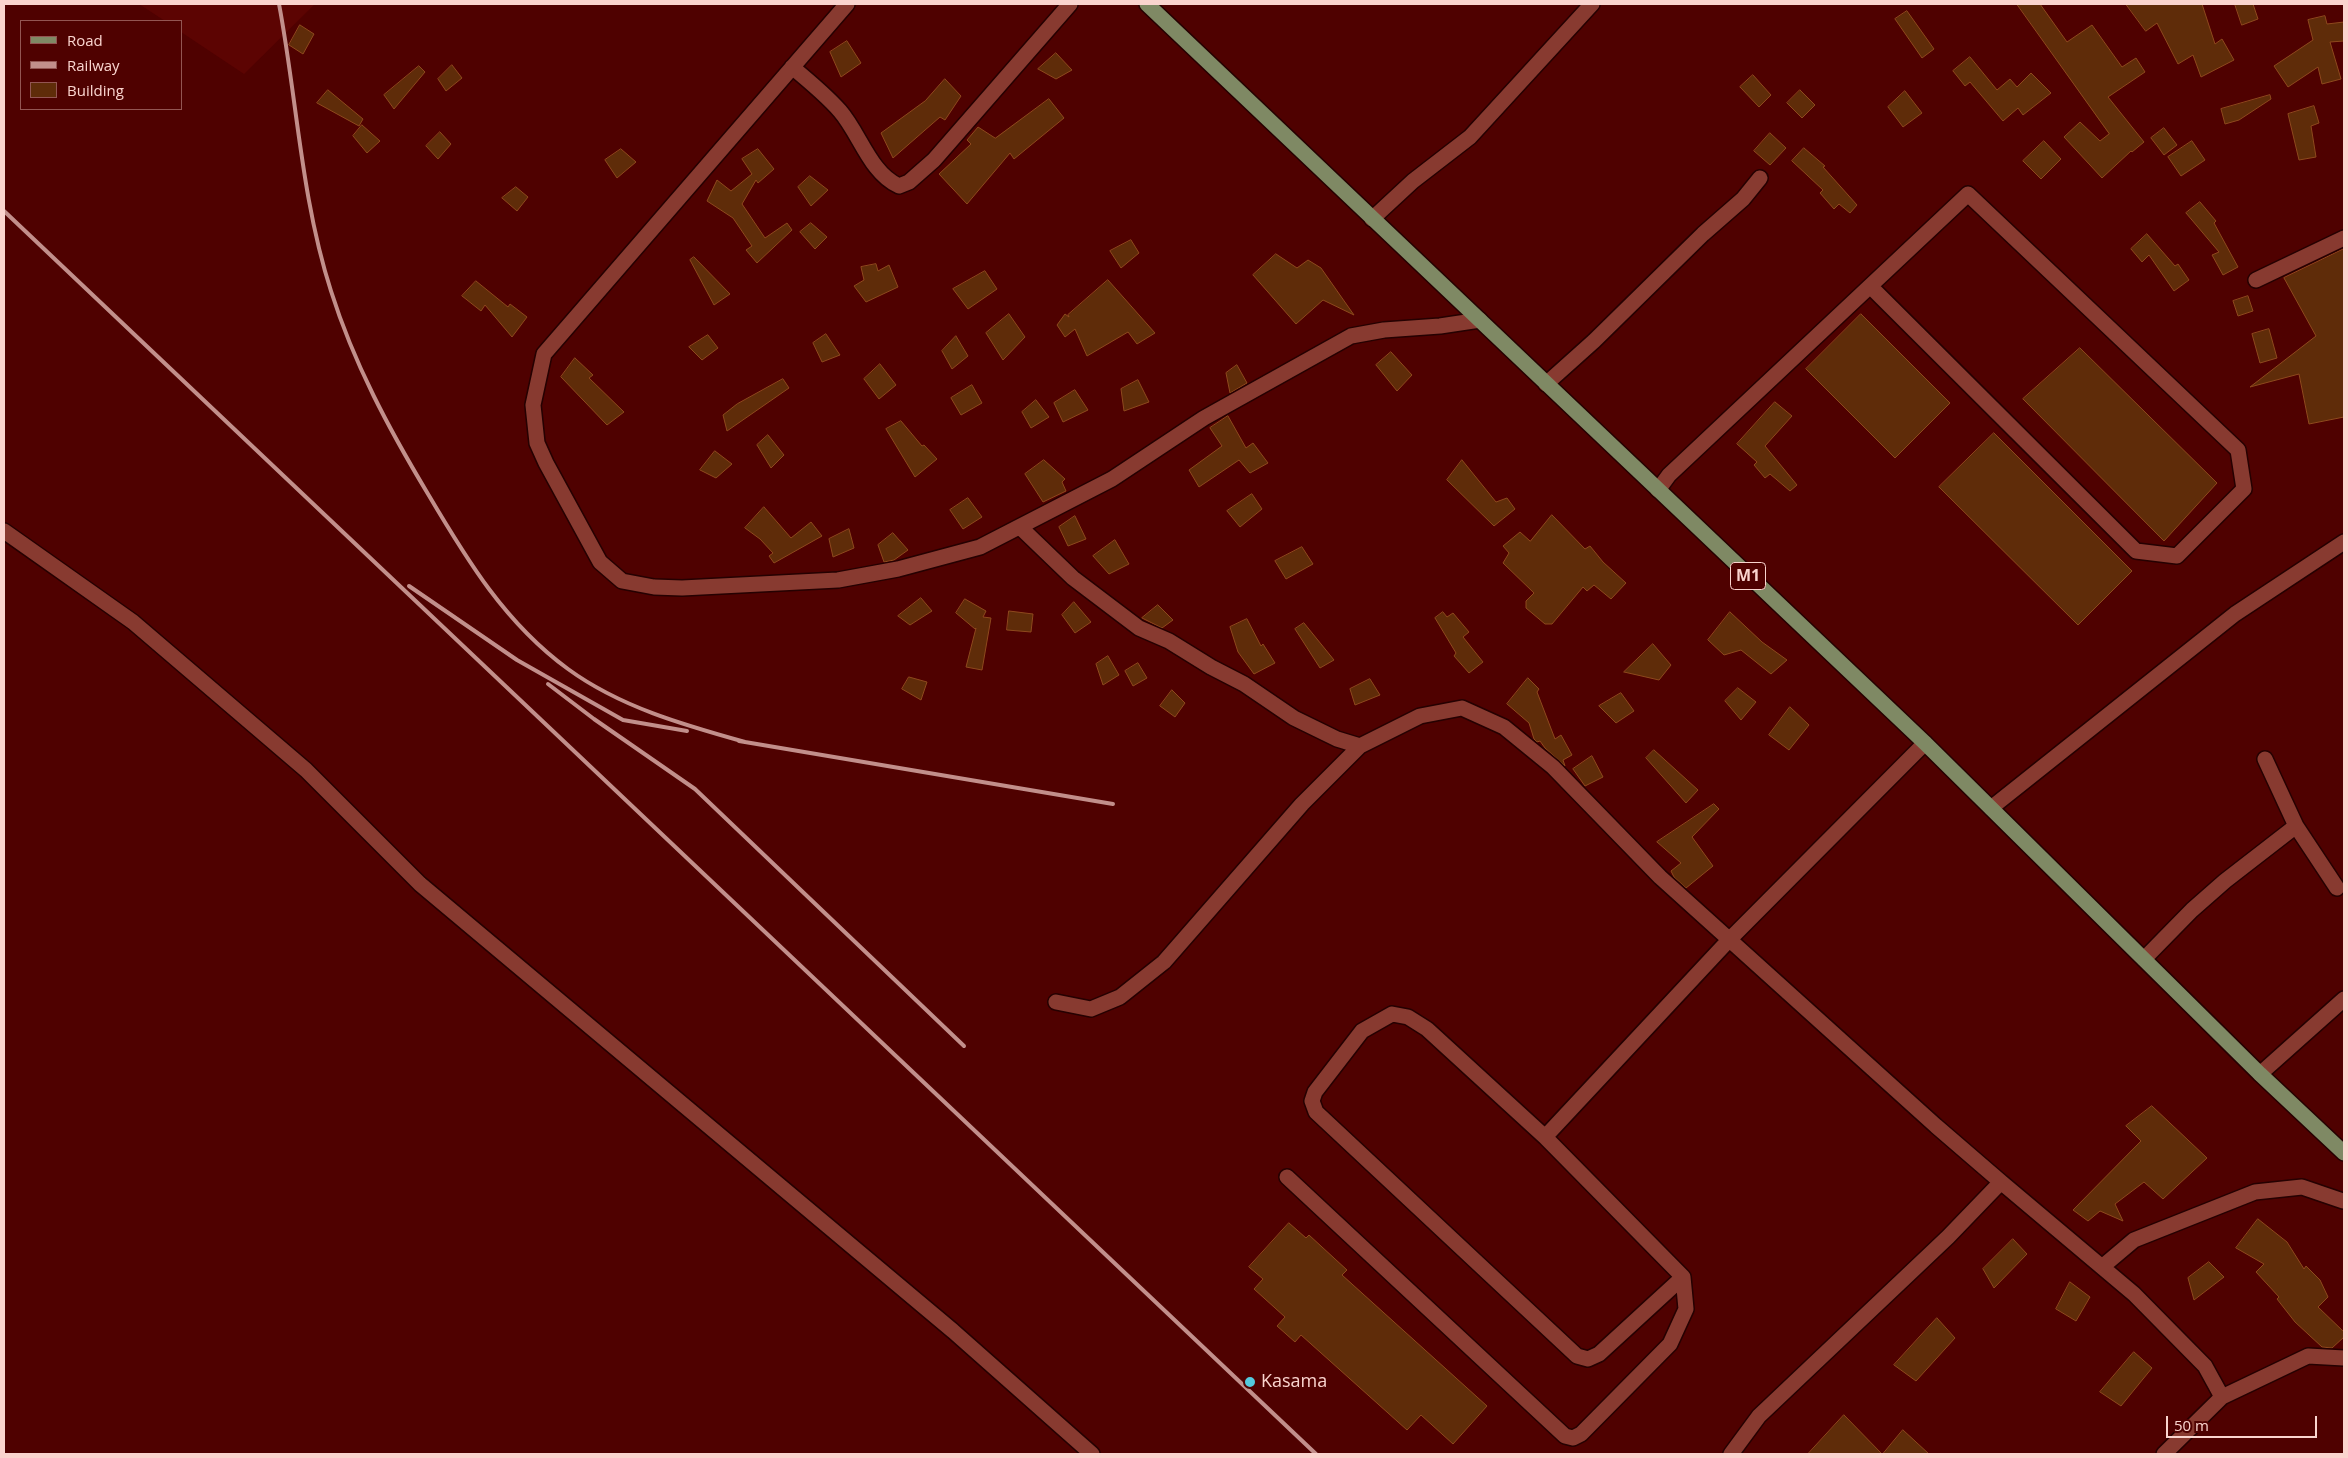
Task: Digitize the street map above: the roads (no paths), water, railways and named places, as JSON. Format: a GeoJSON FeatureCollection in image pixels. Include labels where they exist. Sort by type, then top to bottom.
{"type":"FeatureCollection","features":[{"type":"Feature","properties":{"kind":"main road","name":"M1"},"geometry":{"type":"LineString","coordinates":[[1147,4],[1925,744],[2260,1074],[2344,1153]]}},
{"type":"Feature","properties":{"kind":"street"},"geometry":{"type":"LineString","coordinates":[[847,4],[544,354],[533,405],[537,443],[546,464],[600,562],[622,581],[654,587],[682,588],[838,580],[898,569],[980,547],[1112,479],[1204,418],[1350,336],[1384,330],[1440,326],[1480,320]]}},
{"type":"Feature","properties":{"kind":"street"},"geometry":{"type":"LineString","coordinates":[[792,66],[841,113],[867,153],[890,182],[899,186],[909,182],[934,160],[1070,4]]}},
{"type":"Feature","properties":{"kind":"street"},"geometry":{"type":"LineString","coordinates":[[1372,220],[1413,181],[1470,137],[1592,4]]}},
{"type":"Feature","properties":{"kind":"street"},"geometry":{"type":"LineString","coordinates":[[1546,384],[1594,341],[1703,234],[1743,200],[1760,178]]}},
{"type":"Feature","properties":{"kind":"street"},"geometry":{"type":"LineString","coordinates":[[1658,490],[1669,475],[1870,286],[1968,194],[2238,450],[2244,489],[2178,556],[2136,551],[1870,286]]}},
{"type":"Feature","properties":{"kind":"street"},"geometry":{"type":"LineString","coordinates":[[2256,280],[2344,238]]}},
{"type":"Feature","properties":{"kind":"street"},"geometry":{"type":"LineString","coordinates":[[1020,527],[1074,578],[1139,628],[1169,641],[1210,667],[1244,684],[1294,718],[1337,739],[1360,746]]}},
{"type":"Feature","properties":{"kind":"street"},"geometry":{"type":"LineString","coordinates":[[4,531],[133,622],[306,770],[420,884],[953,1331],[1092,1454]]}},
{"type":"Feature","properties":{"kind":"street"},"geometry":{"type":"LineString","coordinates":[[1991,808],[2235,614],[2344,542]]}},
{"type":"Feature","properties":{"kind":"street"},"geometry":{"type":"LineString","coordinates":[[1056,1002],[1091,1009],[1120,997],[1164,962],[1302,804],[1360,746],[1420,716],[1462,708],[1504,727],[1553,767],[1660,878],[1728,941],[2001,1182],[2134,1294],[2205,1366],[2222,1397]]}},
{"type":"Feature","properties":{"kind":"street"},"geometry":{"type":"LineString","coordinates":[[1545,1137],[1728,941],[1925,744]]}},
{"type":"Feature","properties":{"kind":"street"},"geometry":{"type":"LineString","coordinates":[[2265,759],[2296,826],[2337,888]]}},
{"type":"Feature","properties":{"kind":"street"},"geometry":{"type":"LineString","coordinates":[[2144,959],[2192,910],[2225,880],[2296,826]]}},
{"type":"Feature","properties":{"kind":"street"},"geometry":{"type":"LineString","coordinates":[[2260,1074],[2344,999]]}},
{"type":"Feature","properties":{"kind":"street"},"geometry":{"type":"LineString","coordinates":[[1288,1177],[1565,1436],[1573,1438],[1581,1434],[1670,1344],[1686,1309],[1683,1277],[1545,1137],[1427,1029],[1408,1017],[1392,1014],[1362,1031],[1315,1092],[1312,1101],[1316,1112],[1577,1356],[1588,1359],[1599,1354],[1683,1277]]}},
{"type":"Feature","properties":{"kind":"street"},"geometry":{"type":"LineString","coordinates":[[1730,1454],[1759,1416],[1948,1237],[2001,1182]]}},
{"type":"Feature","properties":{"kind":"street"},"geometry":{"type":"LineString","coordinates":[[2102,1267],[2134,1240],[2255,1192],[2302,1187],[2344,1202]]}},
{"type":"Feature","properties":{"kind":"street"},"geometry":{"type":"LineString","coordinates":[[2164,1454],[2222,1397],[2308,1356],[2344,1358]]}},
{"type":"Feature","properties":{"kind":"railway"},"geometry":{"type":"LineString","coordinates":[[279,4],[306,184],[321,256],[331,291],[350,344],[373,396],[457,543],[506,611],[545,651],[568,669],[609,694],[631,704],[699,729],[745,742]]}},
{"type":"Feature","properties":{"kind":"railway"},"geometry":{"type":"LineString","coordinates":[[4,211],[1316,1454]]}},
{"type":"Feature","properties":{"kind":"railway"},"geometry":{"type":"LineString","coordinates":[[409,586],[517,660],[623,720],[687,731]]}},
{"type":"Feature","properties":{"kind":"railway"},"geometry":{"type":"LineString","coordinates":[[548,684],[594,719],[695,789],[964,1046]]}},
{"type":"Feature","properties":{"kind":"railway"},"geometry":{"type":"LineString","coordinates":[[739,741],[1113,804]]}},
{"type":"Feature","properties":{"kind":"place","name":"Kasama"},"geometry":{"type":"Point","coordinates":[1250,1382]}}]}
